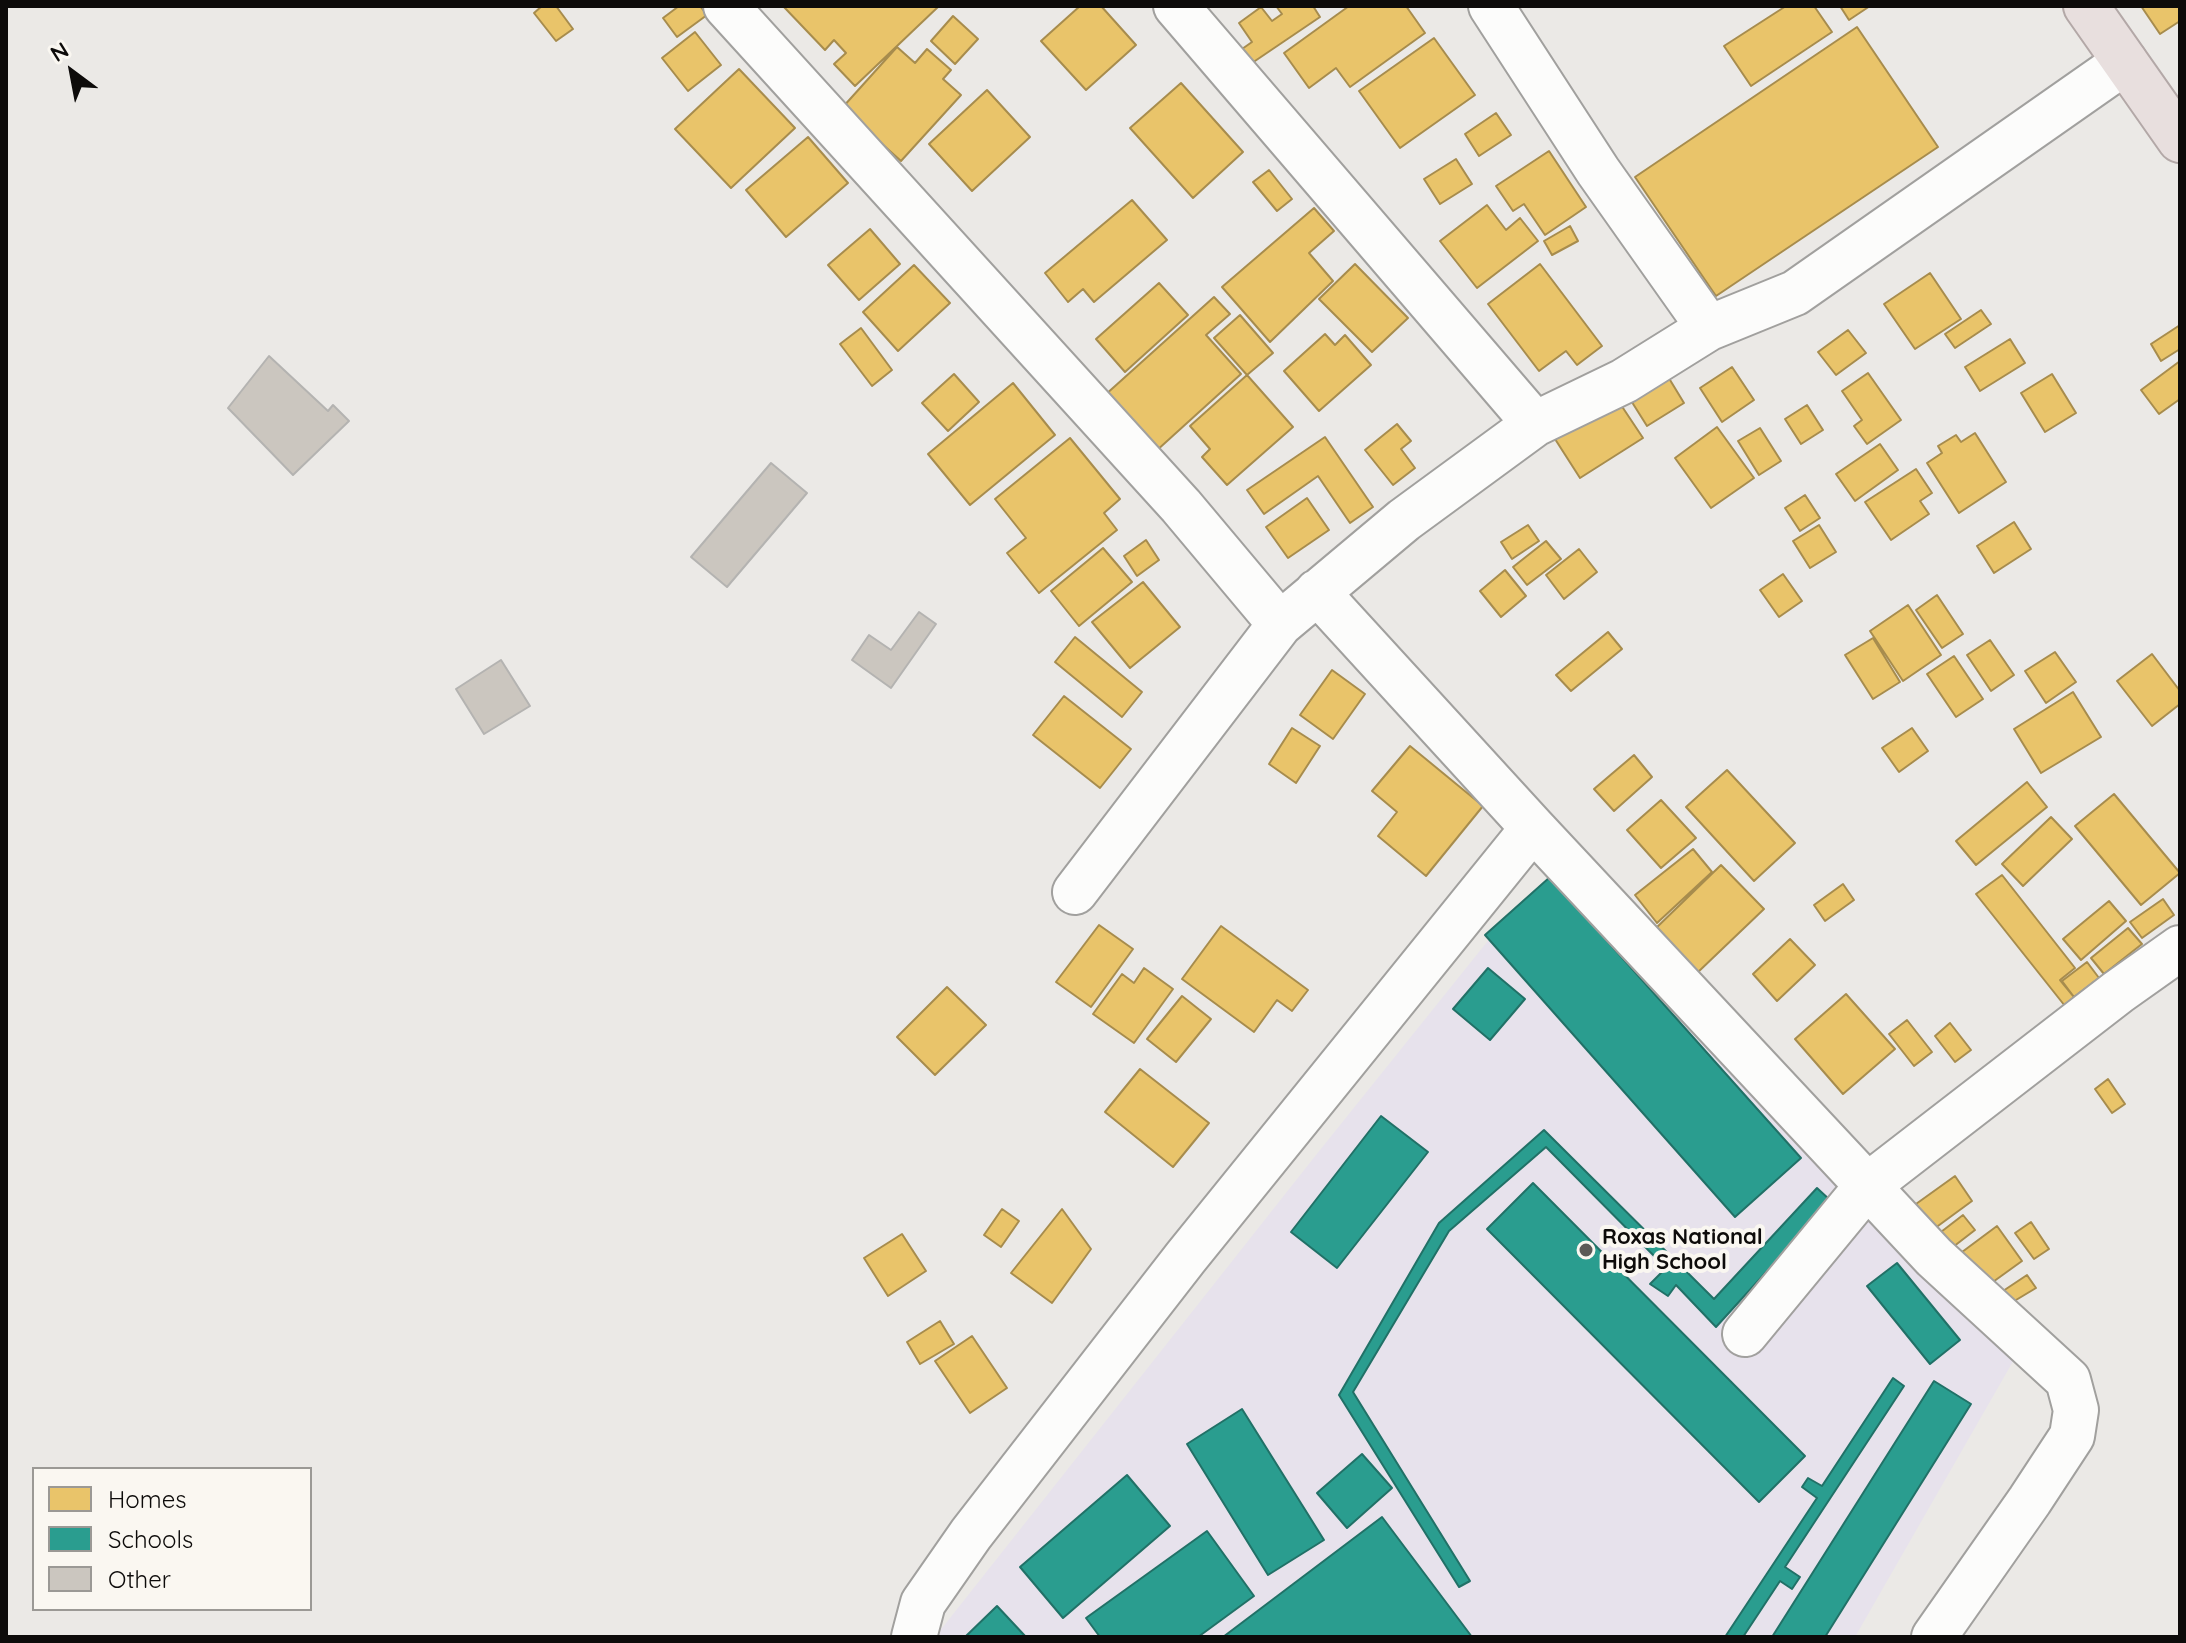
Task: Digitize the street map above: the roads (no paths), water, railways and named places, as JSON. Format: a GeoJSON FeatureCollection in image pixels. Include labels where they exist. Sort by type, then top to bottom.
{"type":"FeatureCollection","features":[{"type":"Feature","properties":{"kind":"highway"},"geometry":{"type":"LineString","coordinates":[[2086,6],[2180,140]]}},
{"type":"Feature","properties":{"kind":"street"},"geometry":{"type":"LineString","coordinates":[[726,6],[1181,506],[1280,624]]}},
{"type":"Feature","properties":{"kind":"street"},"geometry":{"type":"LineString","coordinates":[[1176,6],[1535,424]]}},
{"type":"Feature","properties":{"kind":"street"},"geometry":{"type":"LineString","coordinates":[[1491,6],[1598,171],[1709,328]]}},
{"type":"Feature","properties":{"kind":"street"},"geometry":{"type":"LineString","coordinates":[[1075,892],[1280,624],[1404,520],[1535,424],[1624,381],[1709,328],[1795,293],[2125,62]]}},
{"type":"Feature","properties":{"kind":"street"},"geometry":{"type":"LineString","coordinates":[[1317,592],[1934,1257],[2068,1380],[2076,1410],[2072,1436],[1934,1637]]}},
{"type":"Feature","properties":{"kind":"street"},"geometry":{"type":"LineString","coordinates":[[914,1637],[923,1603],[971,1534],[1196,1245],[1533,828]]}},
{"type":"Feature","properties":{"kind":"street"},"geometry":{"type":"LineString","coordinates":[[1745,1334],[1867,1186],[2118,992],[2180,948]]}},
{"type":"Feature","properties":{"kind":"place","name":"Roxas National High School"},"geometry":{"type":"Point","coordinates":[1586,1250]}}]}
